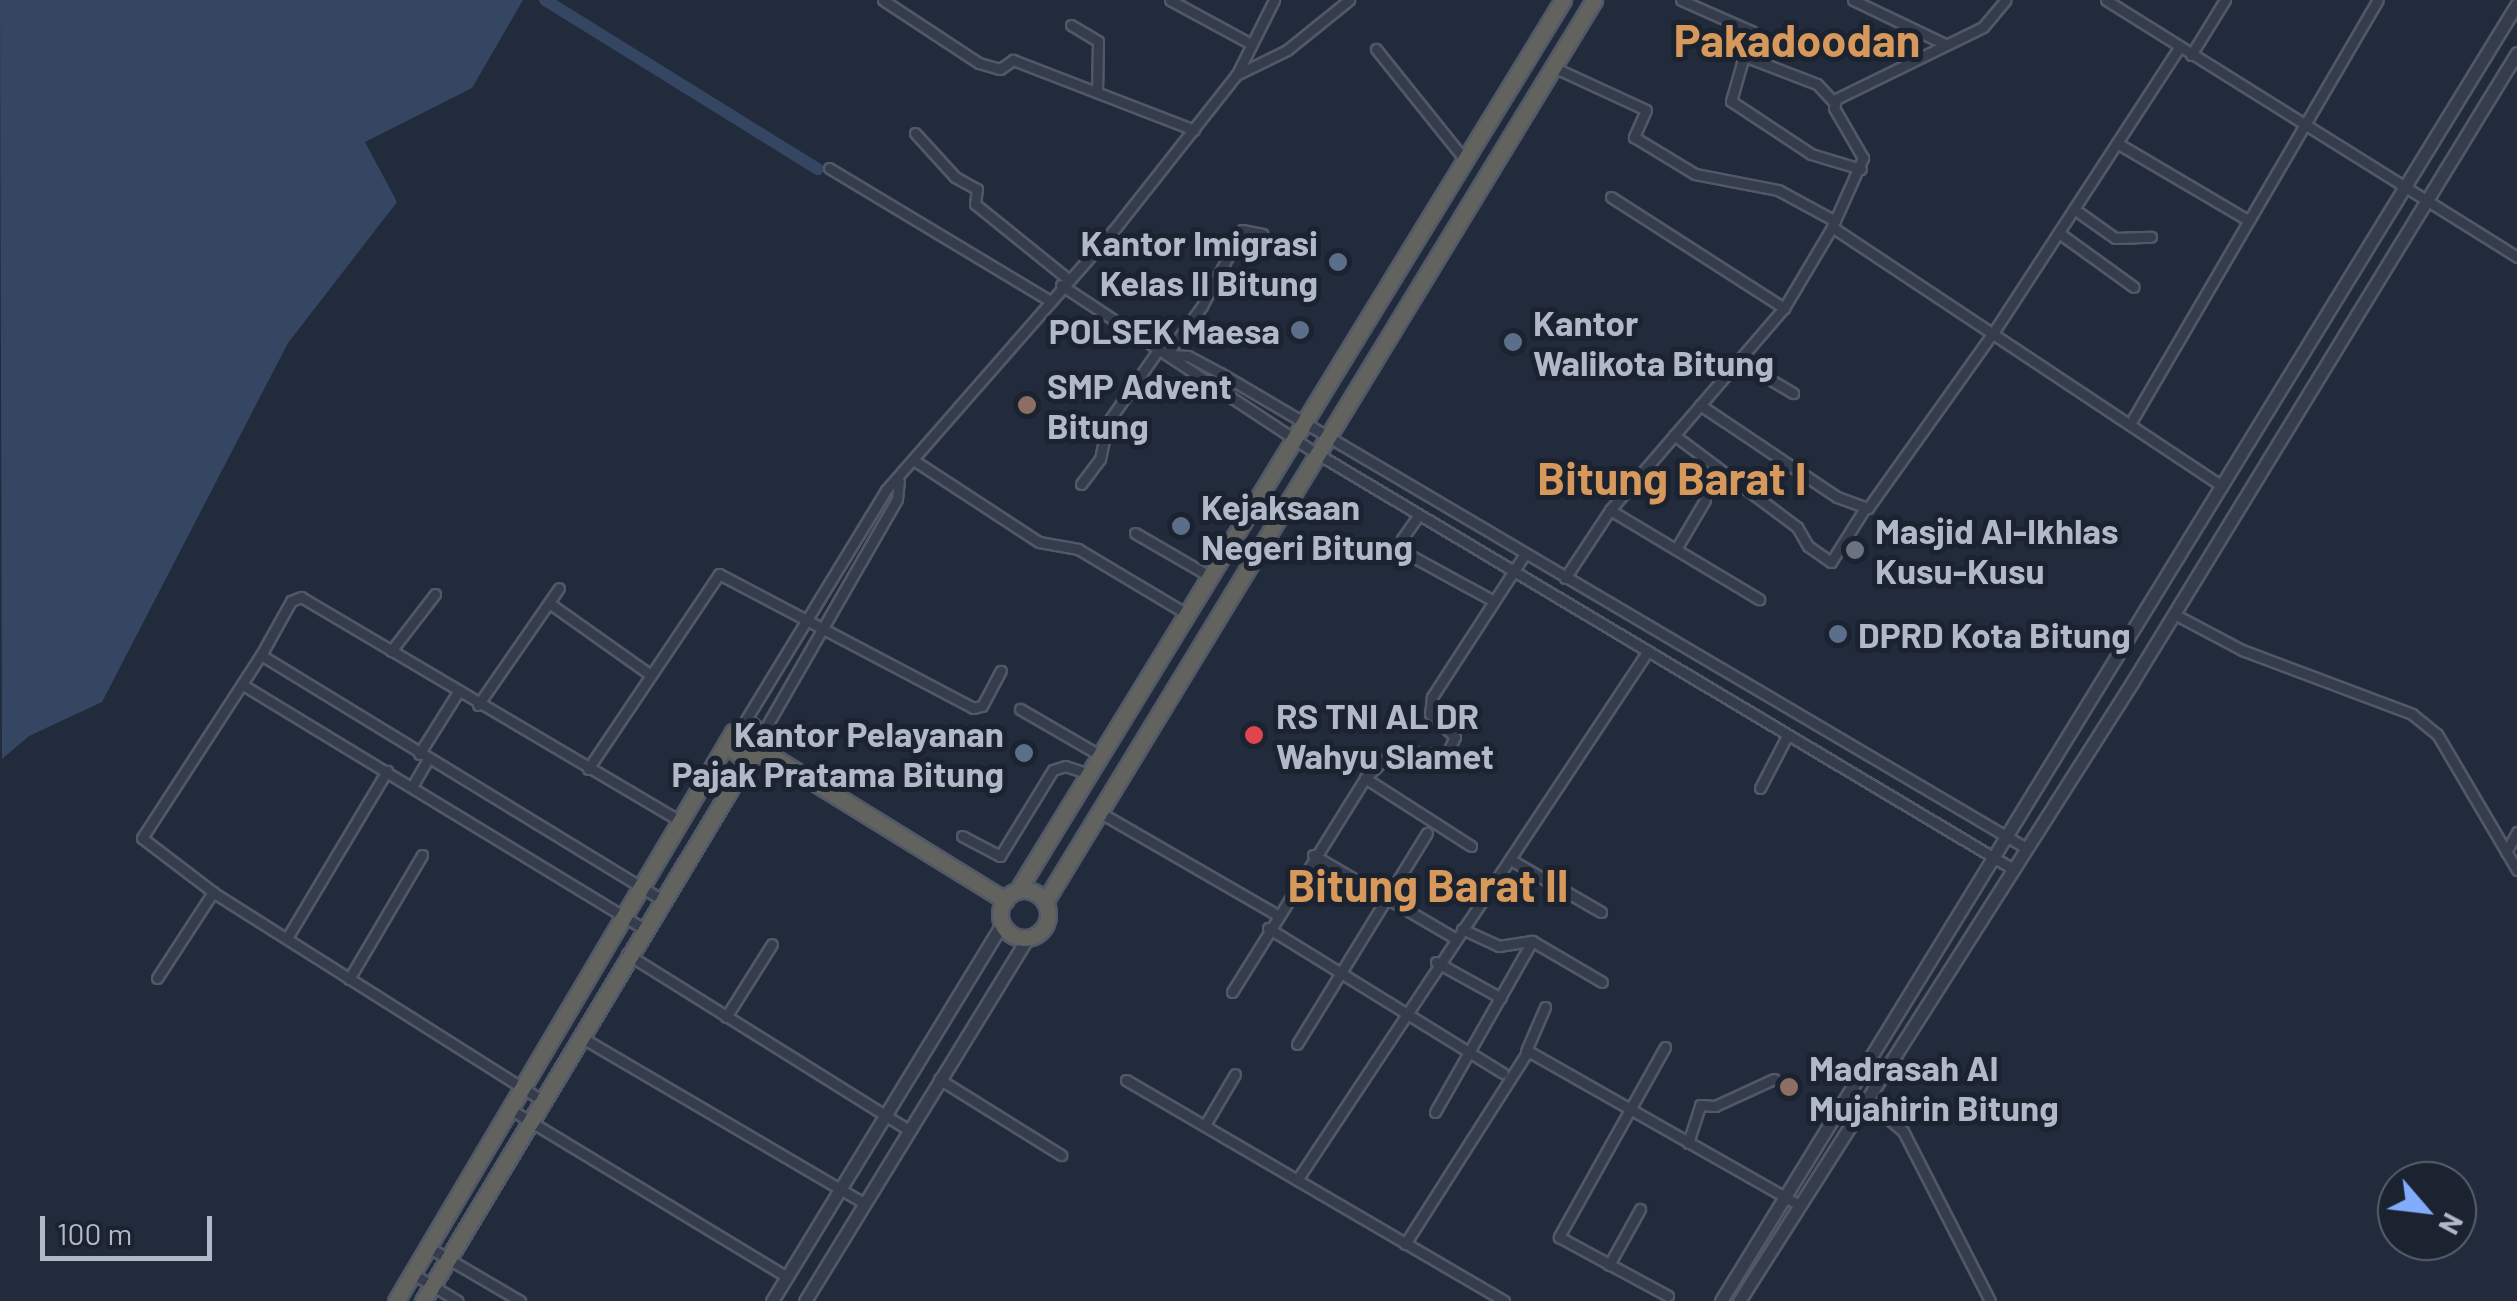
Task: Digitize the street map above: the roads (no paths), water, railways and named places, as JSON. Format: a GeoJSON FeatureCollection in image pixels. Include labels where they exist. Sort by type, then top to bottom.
{"type":"FeatureCollection","features":[{"type":"Feature","properties":{"kind":"highway"},"geometry":{"type":"LineString","coordinates":[[1563,0],[1293,438],[1103,758],[1011,895],[1002,924],[1027,939],[1046,925],[1046,900],[1594,0]]}},
{"type":"Feature","properties":{"kind":"highway"},"geometry":{"type":"LineString","coordinates":[[1174,640],[1197,652]]}},
{"type":"Feature","properties":{"kind":"highway"},"geometry":{"type":"LineString","coordinates":[[423,1301],[529,1118],[533,1095],[625,920],[742,726],[758,748],[1011,895],[1046,900]]}},
{"type":"Feature","properties":{"kind":"highway"},"geometry":{"type":"LineString","coordinates":[[729,746],[739,758],[758,748]]}},
{"type":"Feature","properties":{"kind":"highway"},"geometry":{"type":"LineString","coordinates":[[396,1301],[512,1111],[533,1095],[579,1036],[642,928],[758,748]]}},
{"type":"Feature","properties":{"kind":"street"},"geometry":{"type":"LineString","coordinates":[[883,0],[979,63],[1000,69],[1013,60],[1058,82],[1098,90],[1194,130]]}},
{"type":"Feature","properties":{"kind":"street"},"geometry":{"type":"LineString","coordinates":[[1170,0],[1251,44]]}},
{"type":"Feature","properties":{"kind":"street"},"geometry":{"type":"LineString","coordinates":[[742,726],[886,490],[899,480],[1047,299],[1194,130],[1236,75],[1274,0]]}},
{"type":"Feature","properties":{"kind":"street"},"geometry":{"type":"LineString","coordinates":[[1236,75],[1287,50],[1349,0]]}},
{"type":"Feature","properties":{"kind":"street"},"geometry":{"type":"LineString","coordinates":[[1681,0],[1751,31],[1730,101],[1810,154],[1861,169]]}},
{"type":"Feature","properties":{"kind":"street"},"geometry":{"type":"LineString","coordinates":[[1853,0],[1945,44]]}},
{"type":"Feature","properties":{"kind":"street"},"geometry":{"type":"LineString","coordinates":[[1834,102],[1983,27],[2006,0]]}},
{"type":"Feature","properties":{"kind":"street"},"geometry":{"type":"LineString","coordinates":[[2106,0],[2178,49],[2517,257]]}},
{"type":"Feature","properties":{"kind":"street"},"geometry":{"type":"LineString","coordinates":[[2191,55],[2225,0]]}},
{"type":"Feature","properties":{"kind":"street"},"geometry":{"type":"LineString","coordinates":[[2130,424],[2302,122],[2378,0]]}},
{"type":"Feature","properties":{"kind":"street"},"geometry":{"type":"LineString","coordinates":[[1720,1301],[2517,4]]}},
{"type":"Feature","properties":{"kind":"street"},"geometry":{"type":"LineString","coordinates":[[1071,25],[1098,41],[1098,90]]}},
{"type":"Feature","properties":{"kind":"street"},"geometry":{"type":"LineString","coordinates":[[2504,25],[2517,33]]}},
{"type":"Feature","properties":{"kind":"street"},"geometry":{"type":"LineString","coordinates":[[1376,49],[1464,159]]}},
{"type":"Feature","properties":{"kind":"street"},"geometry":{"type":"LineString","coordinates":[[1674,435],[1796,527],[1808,546],[1830,562],[1993,333],[2178,49]]}},
{"type":"Feature","properties":{"kind":"street"},"geometry":{"type":"LineString","coordinates":[[1738,1301],[2174,614],[2517,53]]}},
{"type":"Feature","properties":{"kind":"street"},"geometry":{"type":"LineString","coordinates":[[1565,578],[1610,510],[1784,308],[1834,224],[1861,169],[1860,149],[1834,102],[1817,84],[1744,56]]}},
{"type":"Feature","properties":{"kind":"street"},"geometry":{"type":"LineString","coordinates":[[1553,67],[1646,110],[1634,136],[1695,174],[1778,190],[1834,224],[2222,486]]}},
{"type":"Feature","properties":{"kind":"street"},"geometry":{"type":"LineString","coordinates":[[915,133],[954,177],[978,189],[975,204],[1065,282],[1238,402],[1418,516],[2013,869]]}},
{"type":"Feature","properties":{"kind":"street"},"geometry":{"type":"LineString","coordinates":[[2117,143],[2246,220]]}},
{"type":"Feature","properties":{"kind":"street"},"geometry":{"type":"LineString","coordinates":[[828,168],[1047,299]]}},
{"type":"Feature","properties":{"kind":"street"},"geometry":{"type":"LineString","coordinates":[[1611,198],[1784,308]]}},
{"type":"Feature","properties":{"kind":"street"},"geometry":{"type":"LineString","coordinates":[[2074,209],[2115,238],[2151,237]]}},
{"type":"Feature","properties":{"kind":"street"},"geometry":{"type":"LineString","coordinates":[[1080,484],[1100,459],[1108,422],[1202,306],[1242,230],[1262,234]]}},
{"type":"Feature","properties":{"kind":"street"},"geometry":{"type":"LineString","coordinates":[[2059,233],[2134,287]]}},
{"type":"Feature","properties":{"kind":"street"},"geometry":{"type":"LineString","coordinates":[[1165,353],[1196,360],[1246,388],[1751,692],[2026,848]]}},
{"type":"Feature","properties":{"kind":"street"},"geometry":{"type":"LineString","coordinates":[[1739,361],[1794,393]]}},
{"type":"Feature","properties":{"kind":"street"},"geometry":{"type":"LineString","coordinates":[[1238,402],[1246,388]]}},
{"type":"Feature","properties":{"kind":"street"},"geometry":{"type":"LineString","coordinates":[[1700,404],[1837,497],[1866,508]]}},
{"type":"Feature","properties":{"kind":"street"},"geometry":{"type":"LineString","coordinates":[[915,461],[1039,542],[1078,549],[1189,616]]}},
{"type":"Feature","properties":{"kind":"street"},"geometry":{"type":"LineString","coordinates":[[758,748],[897,499],[899,480]]}},
{"type":"Feature","properties":{"kind":"street"},"geometry":{"type":"LineString","coordinates":[[1676,549],[1705,500]]}},
{"type":"Feature","properties":{"kind":"street"},"geometry":{"type":"LineString","coordinates":[[1610,510],[1759,599]]}},
{"type":"Feature","properties":{"kind":"street"},"geometry":{"type":"LineString","coordinates":[[1418,516],[1402,549],[1492,600]]}},
{"type":"Feature","properties":{"kind":"street"},"geometry":{"type":"LineString","coordinates":[[1135,533],[1211,577]]}},
{"type":"Feature","properties":{"kind":"street"},"geometry":{"type":"LineString","coordinates":[[1232,992],[1276,914],[1365,778],[1396,749],[1446,756],[1455,738],[1430,714],[1432,697],[1525,554]]}},
{"type":"Feature","properties":{"kind":"street"},"geometry":{"type":"LineString","coordinates":[[588,768],[648,673],[720,574],[824,624],[973,708],[982,706],[1002,671]]}},
{"type":"Feature","properties":{"kind":"street"},"geometry":{"type":"LineString","coordinates":[[478,705],[559,588]]}},
{"type":"Feature","properties":{"kind":"street"},"geometry":{"type":"LineString","coordinates":[[391,651],[436,594]]}},
{"type":"Feature","properties":{"kind":"street"},"geometry":{"type":"LineString","coordinates":[[533,1095],[213,892],[142,838],[296,597],[682,822]]}},
{"type":"Feature","properties":{"kind":"street"},"geometry":{"type":"LineString","coordinates":[[548,603],[648,673]]}},
{"type":"Feature","properties":{"kind":"street"},"geometry":{"type":"LineString","coordinates":[[2174,614],[2242,650],[2412,714],[2437,734],[2517,870]]}},
{"type":"Feature","properties":{"kind":"street"},"geometry":{"type":"LineString","coordinates":[[1297,1180],[1436,962],[1512,860],[1648,651]]}},
{"type":"Feature","properties":{"kind":"street"},"geometry":{"type":"LineString","coordinates":[[261,655],[660,900]]}},
{"type":"Feature","properties":{"kind":"street"},"geometry":{"type":"LineString","coordinates":[[243,685],[413,785],[642,928]]}},
{"type":"Feature","properties":{"kind":"street"},"geometry":{"type":"LineString","coordinates":[[413,785],[423,756],[458,692]]}},
{"type":"Feature","properties":{"kind":"street"},"geometry":{"type":"LineString","coordinates":[[1740,708],[1751,692]]}},
{"type":"Feature","properties":{"kind":"street"},"geometry":{"type":"LineString","coordinates":[[1020,709],[1103,758]]}},
{"type":"Feature","properties":{"kind":"street"},"geometry":{"type":"LineString","coordinates":[[1760,788],[1787,736]]}},
{"type":"Feature","properties":{"kind":"street"},"geometry":{"type":"LineString","coordinates":[[1861,779],[1872,761]]}},
{"type":"Feature","properties":{"kind":"street"},"geometry":{"type":"LineString","coordinates":[[962,836],[1000,856],[1054,770],[1065,766],[1092,774]]}},
{"type":"Feature","properties":{"kind":"street"},"geometry":{"type":"LineString","coordinates":[[287,938],[388,771]]}},
{"type":"Feature","properties":{"kind":"street"},"geometry":{"type":"LineString","coordinates":[[1365,778],[1471,846]]}},
{"type":"Feature","properties":{"kind":"street"},"geometry":{"type":"LineString","coordinates":[[1099,812],[1276,914]]}},
{"type":"Feature","properties":{"kind":"street"},"geometry":{"type":"LineString","coordinates":[[2506,852],[2517,832]]}},
{"type":"Feature","properties":{"kind":"street"},"geometry":{"type":"LineString","coordinates":[[1296,1044],[1427,833]]}},
{"type":"Feature","properties":{"kind":"street"},"geometry":{"type":"LineString","coordinates":[[1313,855],[1453,937]]}},
{"type":"Feature","properties":{"kind":"street"},"geometry":{"type":"LineString","coordinates":[[350,980],[422,856]]}},
{"type":"Feature","properties":{"kind":"street"},"geometry":{"type":"LineString","coordinates":[[1512,860],[1600,912]]}},
{"type":"Feature","properties":{"kind":"street"},"geometry":{"type":"LineString","coordinates":[[157,978],[213,892]]}},
{"type":"Feature","properties":{"kind":"street"},"geometry":{"type":"LineString","coordinates":[[772,1301],[1002,924]]}},
{"type":"Feature","properties":{"kind":"street"},"geometry":{"type":"LineString","coordinates":[[1268,928],[1504,1073]]}},
{"type":"Feature","properties":{"kind":"street"},"geometry":{"type":"LineString","coordinates":[[1462,929],[1508,947],[1532,942],[1602,982]]}},
{"type":"Feature","properties":{"kind":"street"},"geometry":{"type":"LineString","coordinates":[[805,1301],[1027,939]]}},
{"type":"Feature","properties":{"kind":"street"},"geometry":{"type":"LineString","coordinates":[[1435,1112],[1532,942]]}},
{"type":"Feature","properties":{"kind":"street"},"geometry":{"type":"LineString","coordinates":[[726,1017],[772,944]]}},
{"type":"Feature","properties":{"kind":"street"},"geometry":{"type":"LineString","coordinates":[[628,954],[909,1130]]}},
{"type":"Feature","properties":{"kind":"street"},"geometry":{"type":"LineString","coordinates":[[1436,962],[1501,998]]}},
{"type":"Feature","properties":{"kind":"street"},"geometry":{"type":"LineString","coordinates":[[1405,1244],[1526,1052],[1545,1007]]}},
{"type":"Feature","properties":{"kind":"street"},"geometry":{"type":"LineString","coordinates":[[579,1036],[864,1204]]}},
{"type":"Feature","properties":{"kind":"street"},"geometry":{"type":"LineString","coordinates":[[1665,1047],[1560,1237],[1668,1296]]}},
{"type":"Feature","properties":{"kind":"street"},"geometry":{"type":"LineString","coordinates":[[1526,1052],[1797,1204]]}},
{"type":"Feature","properties":{"kind":"street"},"geometry":{"type":"LineString","coordinates":[[1205,1126],[1235,1074]]}},
{"type":"Feature","properties":{"kind":"street"},"geometry":{"type":"LineString","coordinates":[[939,1079],[1062,1155]]}},
{"type":"Feature","properties":{"kind":"street"},"geometry":{"type":"LineString","coordinates":[[1688,1143],[1700,1104],[1715,1106],[1774,1079]]}},
{"type":"Feature","properties":{"kind":"street"},"geometry":{"type":"LineString","coordinates":[[1126,1080],[1504,1301]]}},
{"type":"Feature","properties":{"kind":"street"},"geometry":{"type":"LineString","coordinates":[[1865,1099],[1903,1131],[1990,1301]]}},
{"type":"Feature","properties":{"kind":"street"},"geometry":{"type":"LineString","coordinates":[[512,1111],[787,1277]]}},
{"type":"Feature","properties":{"kind":"street"},"geometry":{"type":"LineString","coordinates":[[1609,1264],[1640,1210]]}},
{"type":"Feature","properties":{"kind":"street"},"geometry":{"type":"LineString","coordinates":[[428,1247],[520,1301]]}},
{"type":"Feature","properties":{"kind":"street"},"geometry":{"type":"LineString","coordinates":[[412,1274],[458,1301]]}},
{"type":"Feature","properties":{"kind":"water"},"geometry":{"type":"Polygon","coordinates":[[[0,0],[523,0],[472,88],[365,142],[397,202],[288,343],[102,702],[29,736],[2,759],[0,0]]]}},
{"type":"Feature","properties":{"kind":"waterway"},"geometry":{"type":"LineString","coordinates":[[545,0],[818,169]]}},
{"type":"Feature","properties":{"kind":"place","name":"Kantor Imigrasi Kelas II Bitung"},"geometry":{"type":"Point","coordinates":[1338,262]}},
{"type":"Feature","properties":{"kind":"place","name":"POLSEK Maesa"},"geometry":{"type":"Point","coordinates":[1300,330]}},
{"type":"Feature","properties":{"kind":"place","name":"Kantor Walikota Bitung"},"geometry":{"type":"Point","coordinates":[1513,342]}},
{"type":"Feature","properties":{"kind":"place","name":"SMP Advent Bitung"},"geometry":{"type":"Point","coordinates":[1027,405]}},
{"type":"Feature","properties":{"kind":"place","name":"Kejaksaan Negeri Bitung"},"geometry":{"type":"Point","coordinates":[1181,526]}},
{"type":"Feature","properties":{"kind":"place","name":"Masjid Al-Ikhlas Kusu-Kusu"},"geometry":{"type":"Point","coordinates":[1855,550]}},
{"type":"Feature","properties":{"kind":"place","name":"DPRD Kota Bitung"},"geometry":{"type":"Point","coordinates":[1838,634]}},
{"type":"Feature","properties":{"kind":"place","name":"RS TNI AL DR Wahyu Slamet"},"geometry":{"type":"Point","coordinates":[1254,735]}},
{"type":"Feature","properties":{"kind":"place","name":"Kantor Pelayanan Pajak Pratama Bitung"},"geometry":{"type":"Point","coordinates":[1024,753]}},
{"type":"Feature","properties":{"kind":"place","name":"Madrasah Al Mujahirin Bitung"},"geometry":{"type":"Point","coordinates":[1789,1087]}},
{"type":"Feature","properties":{"kind":"district","name":"Pakadoodan"},"geometry":{"type":"Point","coordinates":[1797,40]}},
{"type":"Feature","properties":{"kind":"district","name":"Bitung Barat I"},"geometry":{"type":"Point","coordinates":[1672,478]}},
{"type":"Feature","properties":{"kind":"district","name":"Bitung Barat II"},"geometry":{"type":"Point","coordinates":[1428,885]}}]}
